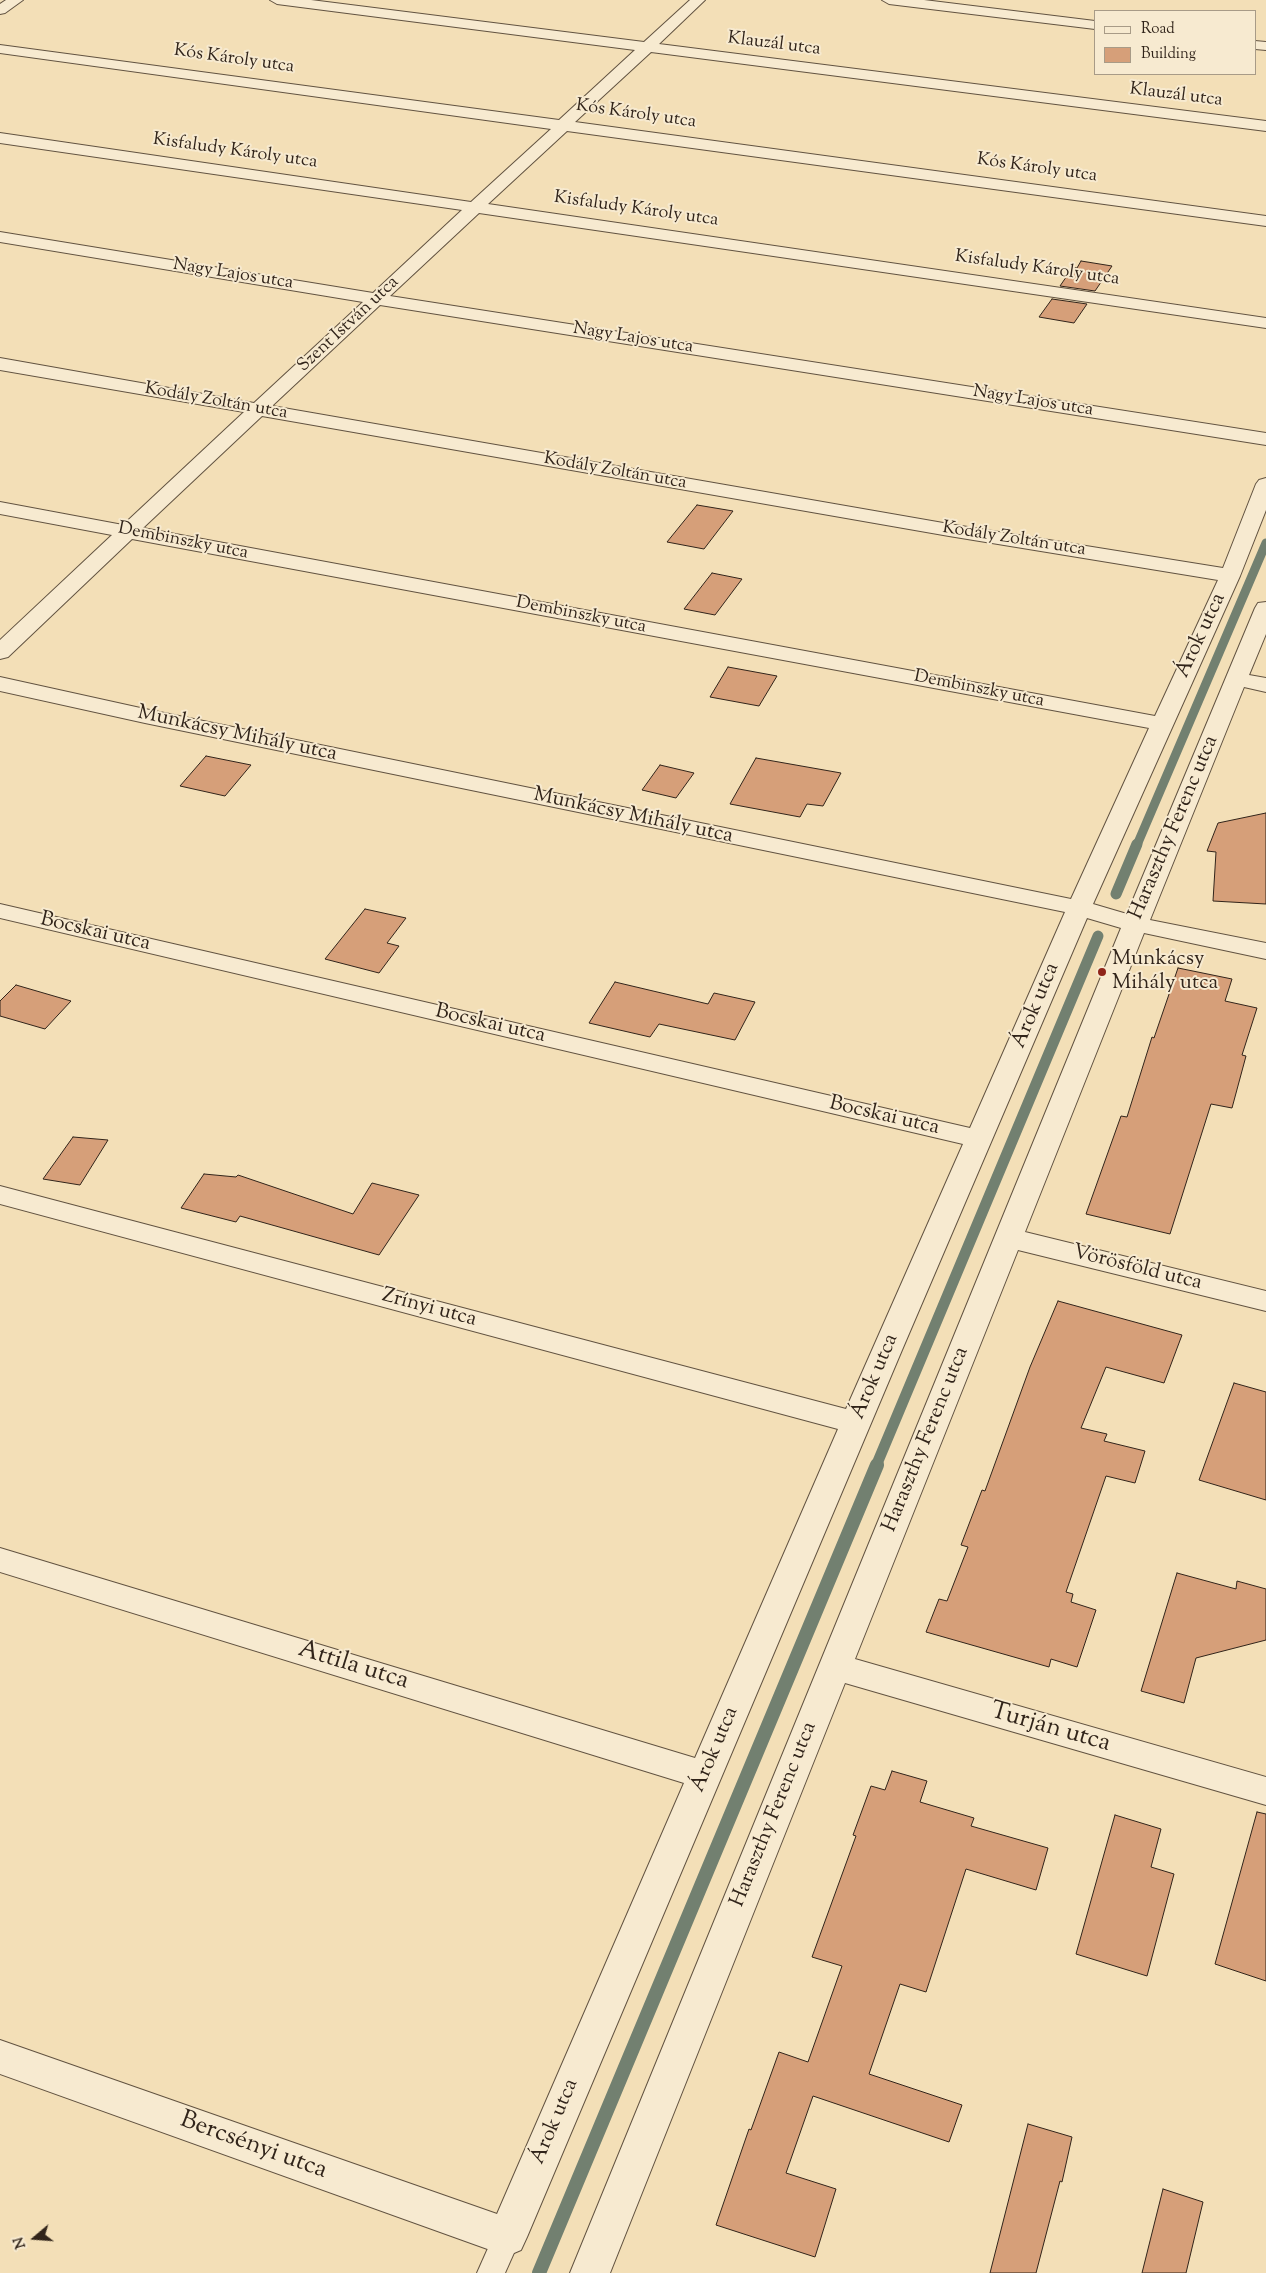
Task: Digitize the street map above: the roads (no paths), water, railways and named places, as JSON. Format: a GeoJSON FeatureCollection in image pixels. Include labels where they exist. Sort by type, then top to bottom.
{"type":"FeatureCollection","features":[{"type":"Feature","properties":{"kind":"street"},"geometry":{"type":"LineString","coordinates":[[0,10],[16,0]]}},
{"type":"Feature","properties":{"kind":"street","name":"Klauzál utca"},"geometry":{"type":"LineString","coordinates":[[277,0],[1266,126]]}},
{"type":"Feature","properties":{"kind":"street","name":"Szent István utca"},"geometry":{"type":"LineString","coordinates":[[0,652],[698,0]]}},
{"type":"Feature","properties":{"kind":"street"},"geometry":{"type":"LineString","coordinates":[[889,0],[1094,25]]}},
{"type":"Feature","properties":{"kind":"street","name":"Kós Károly utca"},"geometry":{"type":"LineString","coordinates":[[0,49],[1266,220]]}},
{"type":"Feature","properties":{"kind":"street","name":"Kisfaludy Károly utca"},"geometry":{"type":"LineString","coordinates":[[0,138],[1266,322]]}},
{"type":"Feature","properties":{"kind":"street","name":"Nagy Lajos utca"},"geometry":{"type":"LineString","coordinates":[[0,237],[377,299],[1266,439]]}},
{"type":"Feature","properties":{"kind":"street","name":"Kodály Zoltán utca"},"geometry":{"type":"LineString","coordinates":[[0,364],[939,528],[1230,576]]}},
{"type":"Feature","properties":{"kind":"street","name":"Árok utca"},"geometry":{"type":"LineString","coordinates":[[506,2237],[1079,908],[1230,576],[1266,484]]}},
{"type":"Feature","properties":{"kind":"street","name":"Dembinszky utca"},"geometry":{"type":"LineString","coordinates":[[0,508],[1162,724]]}},
{"type":"Feature","properties":{"kind":"street","name":"Haraszthy Ferenc utca"},"geometry":{"type":"LineString","coordinates":[[594,2272],[1008,1238],[1266,608]]}},
{"type":"Feature","properties":{"kind":"street"},"geometry":{"type":"LineString","coordinates":[[1237,679],[1266,685]]}},
{"type":"Feature","properties":{"kind":"street","name":"Munkácsy Mihály utca"},"geometry":{"type":"LineString","coordinates":[[0,684],[145,716],[1079,908],[1135,924],[1266,951]]}},
{"type":"Feature","properties":{"kind":"street","name":"Bocskai utca"},"geometry":{"type":"LineString","coordinates":[[0,911],[980,1139]]}},
{"type":"Feature","properties":{"kind":"street","name":"Zrínyi utca"},"geometry":{"type":"LineString","coordinates":[[0,1195],[857,1424]]}},
{"type":"Feature","properties":{"kind":"street","name":"Vörösföld utca"},"geometry":{"type":"LineString","coordinates":[[1008,1238],[1266,1301]]}},
{"type":"Feature","properties":{"kind":"street","name":"Attila utca"},"geometry":{"type":"LineString","coordinates":[[0,1560],[705,1775]]}},
{"type":"Feature","properties":{"kind":"street","name":"Turján utca"},"geometry":{"type":"LineString","coordinates":[[835,1667],[1266,1792]]}},
{"type":"Feature","properties":{"kind":"street","name":"Bercsényi utca"},"geometry":{"type":"LineString","coordinates":[[0,2057],[506,2237]]}},
{"type":"Feature","properties":{"kind":"lane","name":"Árok utca"},"geometry":{"type":"LineString","coordinates":[[491,2273],[506,2237]]}},
{"type":"Feature","properties":{"kind":"waterway"},"geometry":{"type":"LineString","coordinates":[[1137,845],[1266,543]]}},
{"type":"Feature","properties":{"kind":"waterway"},"geometry":{"type":"LineString","coordinates":[[1116,894],[1137,844]]}},
{"type":"Feature","properties":{"kind":"waterway"},"geometry":{"type":"LineString","coordinates":[[876,1466],[1098,936]]}},
{"type":"Feature","properties":{"kind":"waterway"},"geometry":{"type":"LineString","coordinates":[[539,2273],[877,1465]]}},
{"type":"Feature","properties":{"kind":"place","name":"Munkácsy Mihály utca"},"geometry":{"type":"Point","coordinates":[1102,972]}}]}
